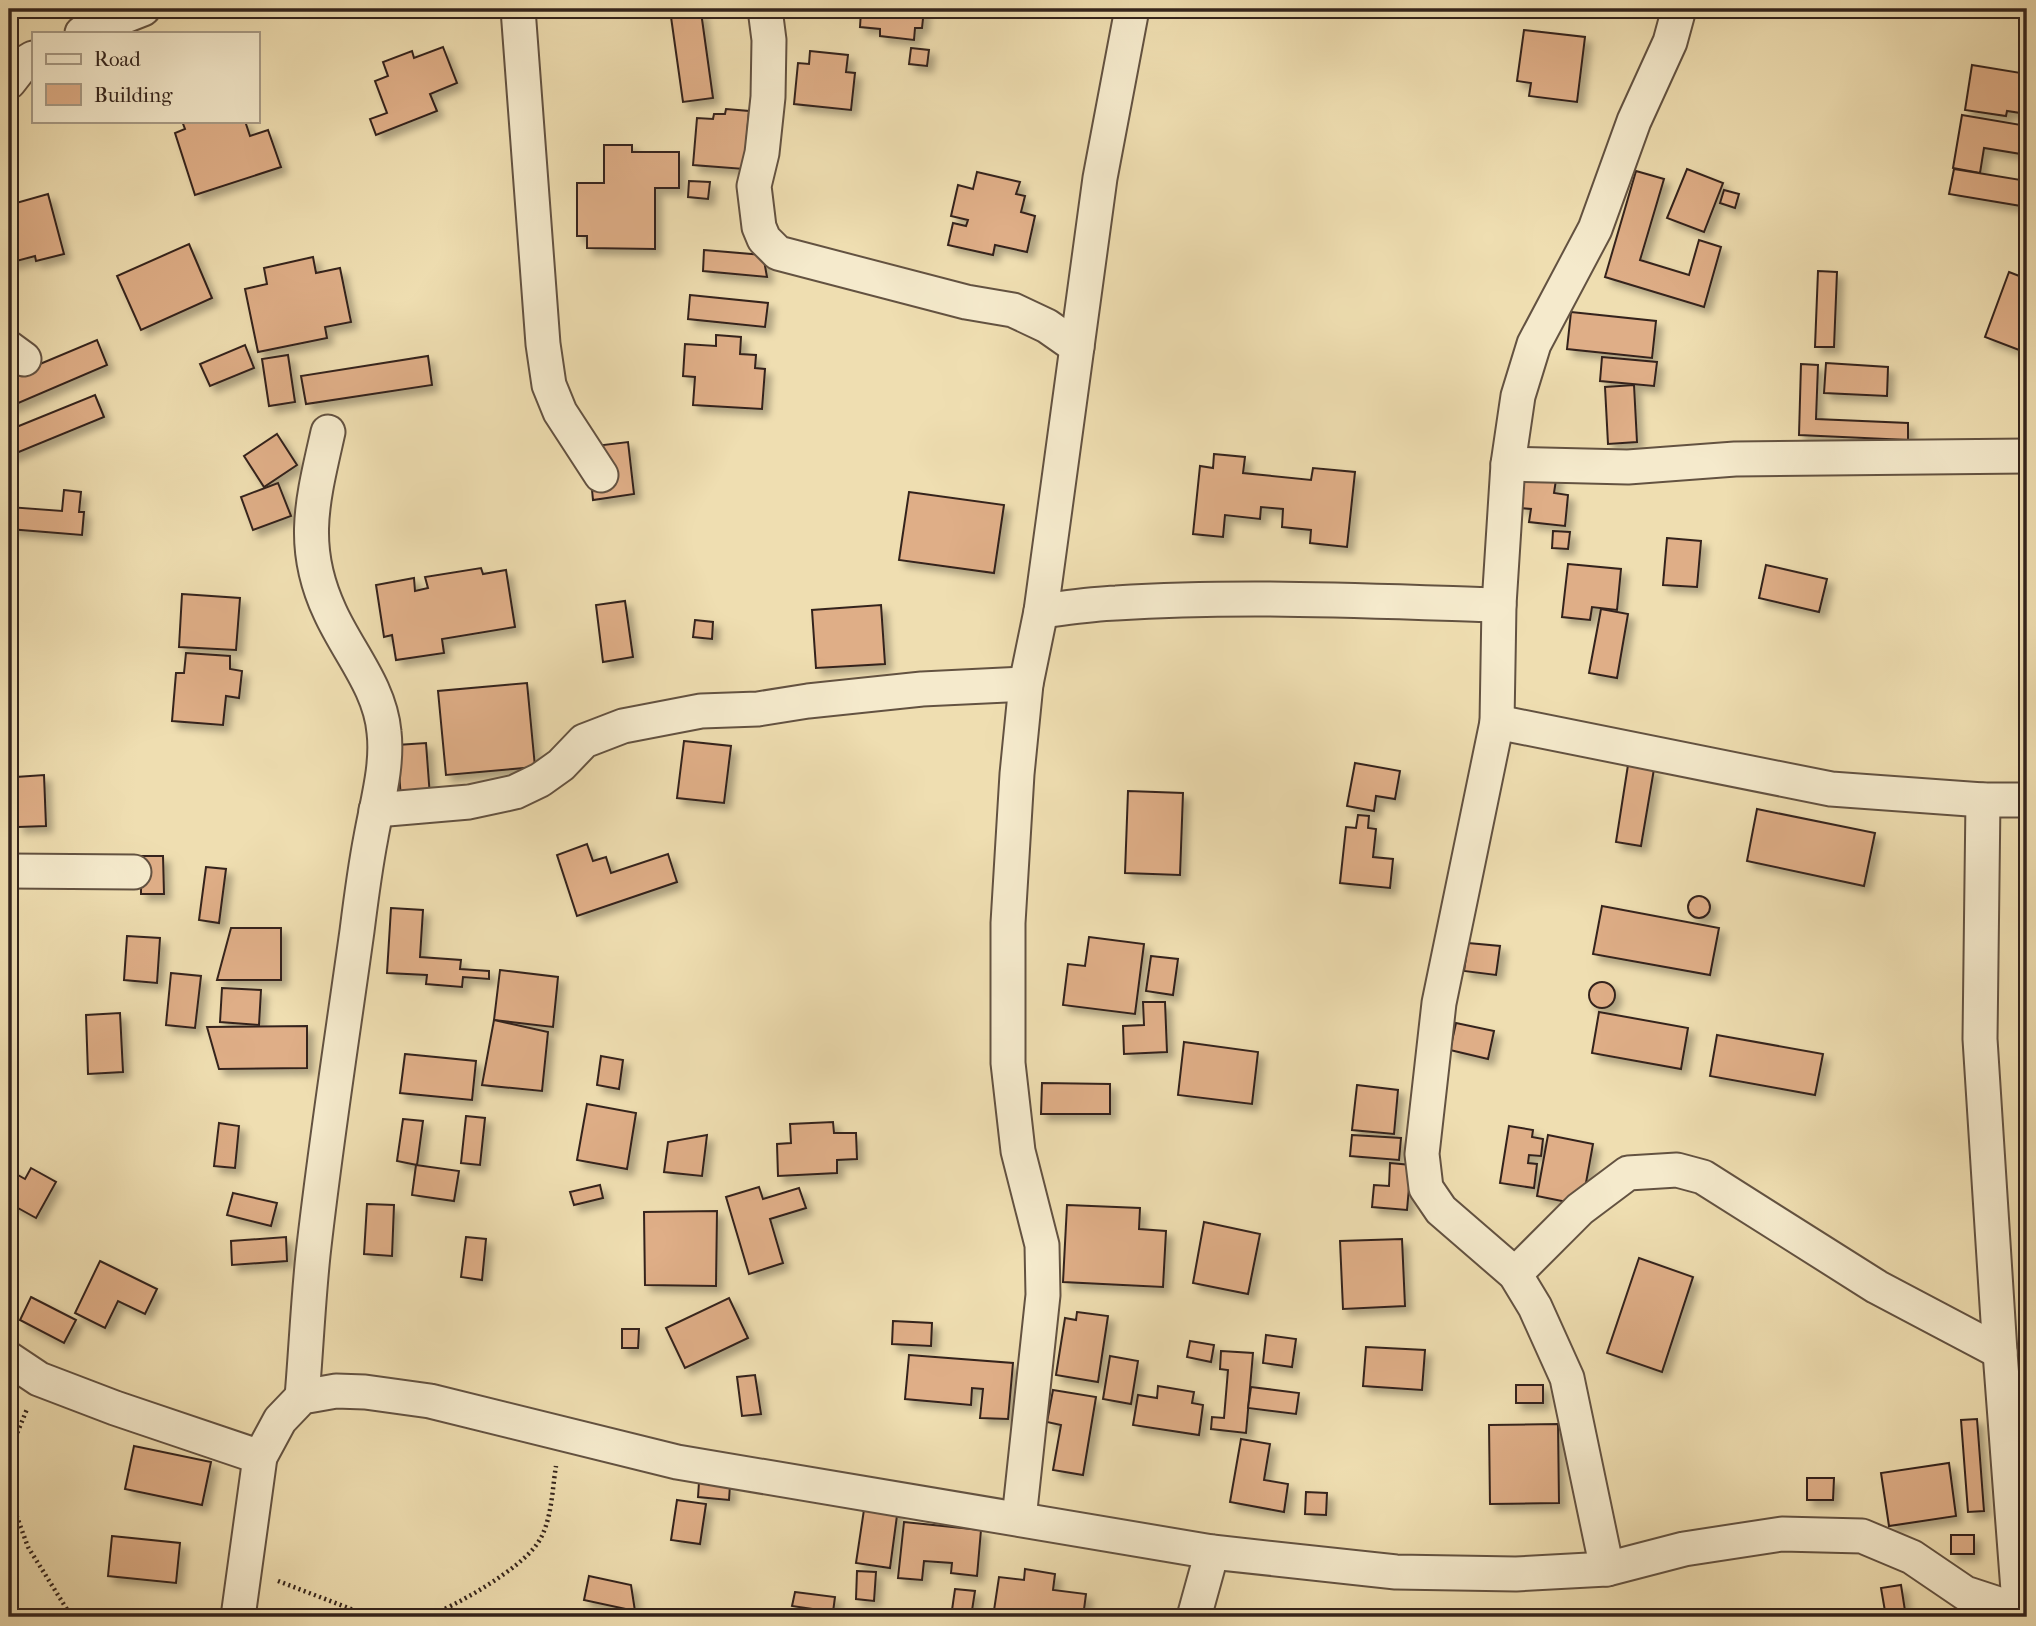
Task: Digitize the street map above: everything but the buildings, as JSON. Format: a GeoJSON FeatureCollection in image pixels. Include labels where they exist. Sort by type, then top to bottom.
{"type":"FeatureCollection","features":[{"type":"Feature","properties":{"kind":"street"},"geometry":{"type":"LineString","coordinates":[[85,32],[143,9]]}},
{"type":"Feature","properties":{"kind":"street"},"geometry":{"type":"LineString","coordinates":[[518,9],[542,332],[549,385],[559,412],[601,475]]}},
{"type":"Feature","properties":{"kind":"street"},"geometry":{"type":"LineString","coordinates":[[765,9],[769,40],[768,97],[762,153],[754,186],[764,239],[778,253],[966,302],[1013,310],[1047,326],[1077,347]]}},
{"type":"Feature","properties":{"kind":"street"},"geometry":{"type":"LineString","coordinates":[[1019,1519],[1043,1295],[1042,1245],[1018,1152],[1008,1063],[1008,922],[1017,774],[1026,684],[1041,611],[1100,178],[1132,9]]}},
{"type":"Feature","properties":{"kind":"street"},"geometry":{"type":"LineString","coordinates":[[1607,1569],[1567,1378],[1535,1307],[1515,1274],[1441,1210],[1426,1188],[1422,1153],[1438,1003],[1497,722],[1499,604],[1508,464],[1518,396],[1534,344],[1595,229],[1634,121],[1670,43],[1679,9]]}},
{"type":"Feature","properties":{"kind":"street"},"geometry":{"type":"LineString","coordinates":[[9,82],[23,64],[32,59]]}},
{"type":"Feature","properties":{"kind":"street"},"geometry":{"type":"LineString","coordinates":[[302,1398],[325,1152],[383,769],[384,732],[369,682],[329,611],[314,564],[310,534],[312,506],[328,432]]}},
{"type":"Feature","properties":{"kind":"street"},"geometry":{"type":"LineString","coordinates":[[1508,464],[1628,467],[1735,459],[2027,456]]}},
{"type":"Feature","properties":{"kind":"street"},"geometry":{"type":"LineString","coordinates":[[1041,611],[1114,603],[1188,601],[1324,600],[1499,604]]}},
{"type":"Feature","properties":{"kind":"street"},"geometry":{"type":"LineString","coordinates":[[376,810],[469,802],[515,792],[540,780],[561,765],[584,740],[623,726],[701,711],[758,709],[922,689],[1026,684]]}},
{"type":"Feature","properties":{"kind":"street"},"geometry":{"type":"LineString","coordinates":[[1497,722],[1832,789],[1983,800],[2027,800]]}},
{"type":"Feature","properties":{"kind":"street"},"geometry":{"type":"LineString","coordinates":[[238,1617],[260,1457],[280,1420],[302,1398],[336,1391],[430,1401],[677,1462],[1212,1552],[1396,1572],[1516,1574],[1607,1569],[1684,1549],[1782,1534],[1862,1536],[1912,1557],[1965,1593],[2023,1613],[2000,1352],[1980,1039],[1983,800]]}},
{"type":"Feature","properties":{"kind":"street"},"geometry":{"type":"LineString","coordinates":[[9,871],[134,872]]}},
{"type":"Feature","properties":{"kind":"street"},"geometry":{"type":"LineString","coordinates":[[1515,1274],[1580,1209],[1628,1173],[1677,1170],[1703,1177],[1877,1287],[2000,1352]]}},
{"type":"Feature","properties":{"kind":"street"},"geometry":{"type":"LineString","coordinates":[[9,1359],[39,1379],[260,1457]]}},
{"type":"Feature","properties":{"kind":"street"},"geometry":{"type":"LineString","coordinates":[[1194,1617],[1212,1552]]}},
{"type":"Feature","properties":{"kind":"path"},"geometry":{"type":"LineString","coordinates":[[9,1453],[39,1379]]}},
{"type":"Feature","properties":{"kind":"path"},"geometry":{"type":"LineString","coordinates":[[425,1617],[441,1612],[475,1593],[537,1545],[546,1524],[561,1434]]}},
{"type":"Feature","properties":{"kind":"path"},"geometry":{"type":"LineString","coordinates":[[9,1495],[28,1546],[68,1611]]}},
{"type":"Feature","properties":{"kind":"path"},"geometry":{"type":"LineString","coordinates":[[245,1569],[372,1617]]}}]}
